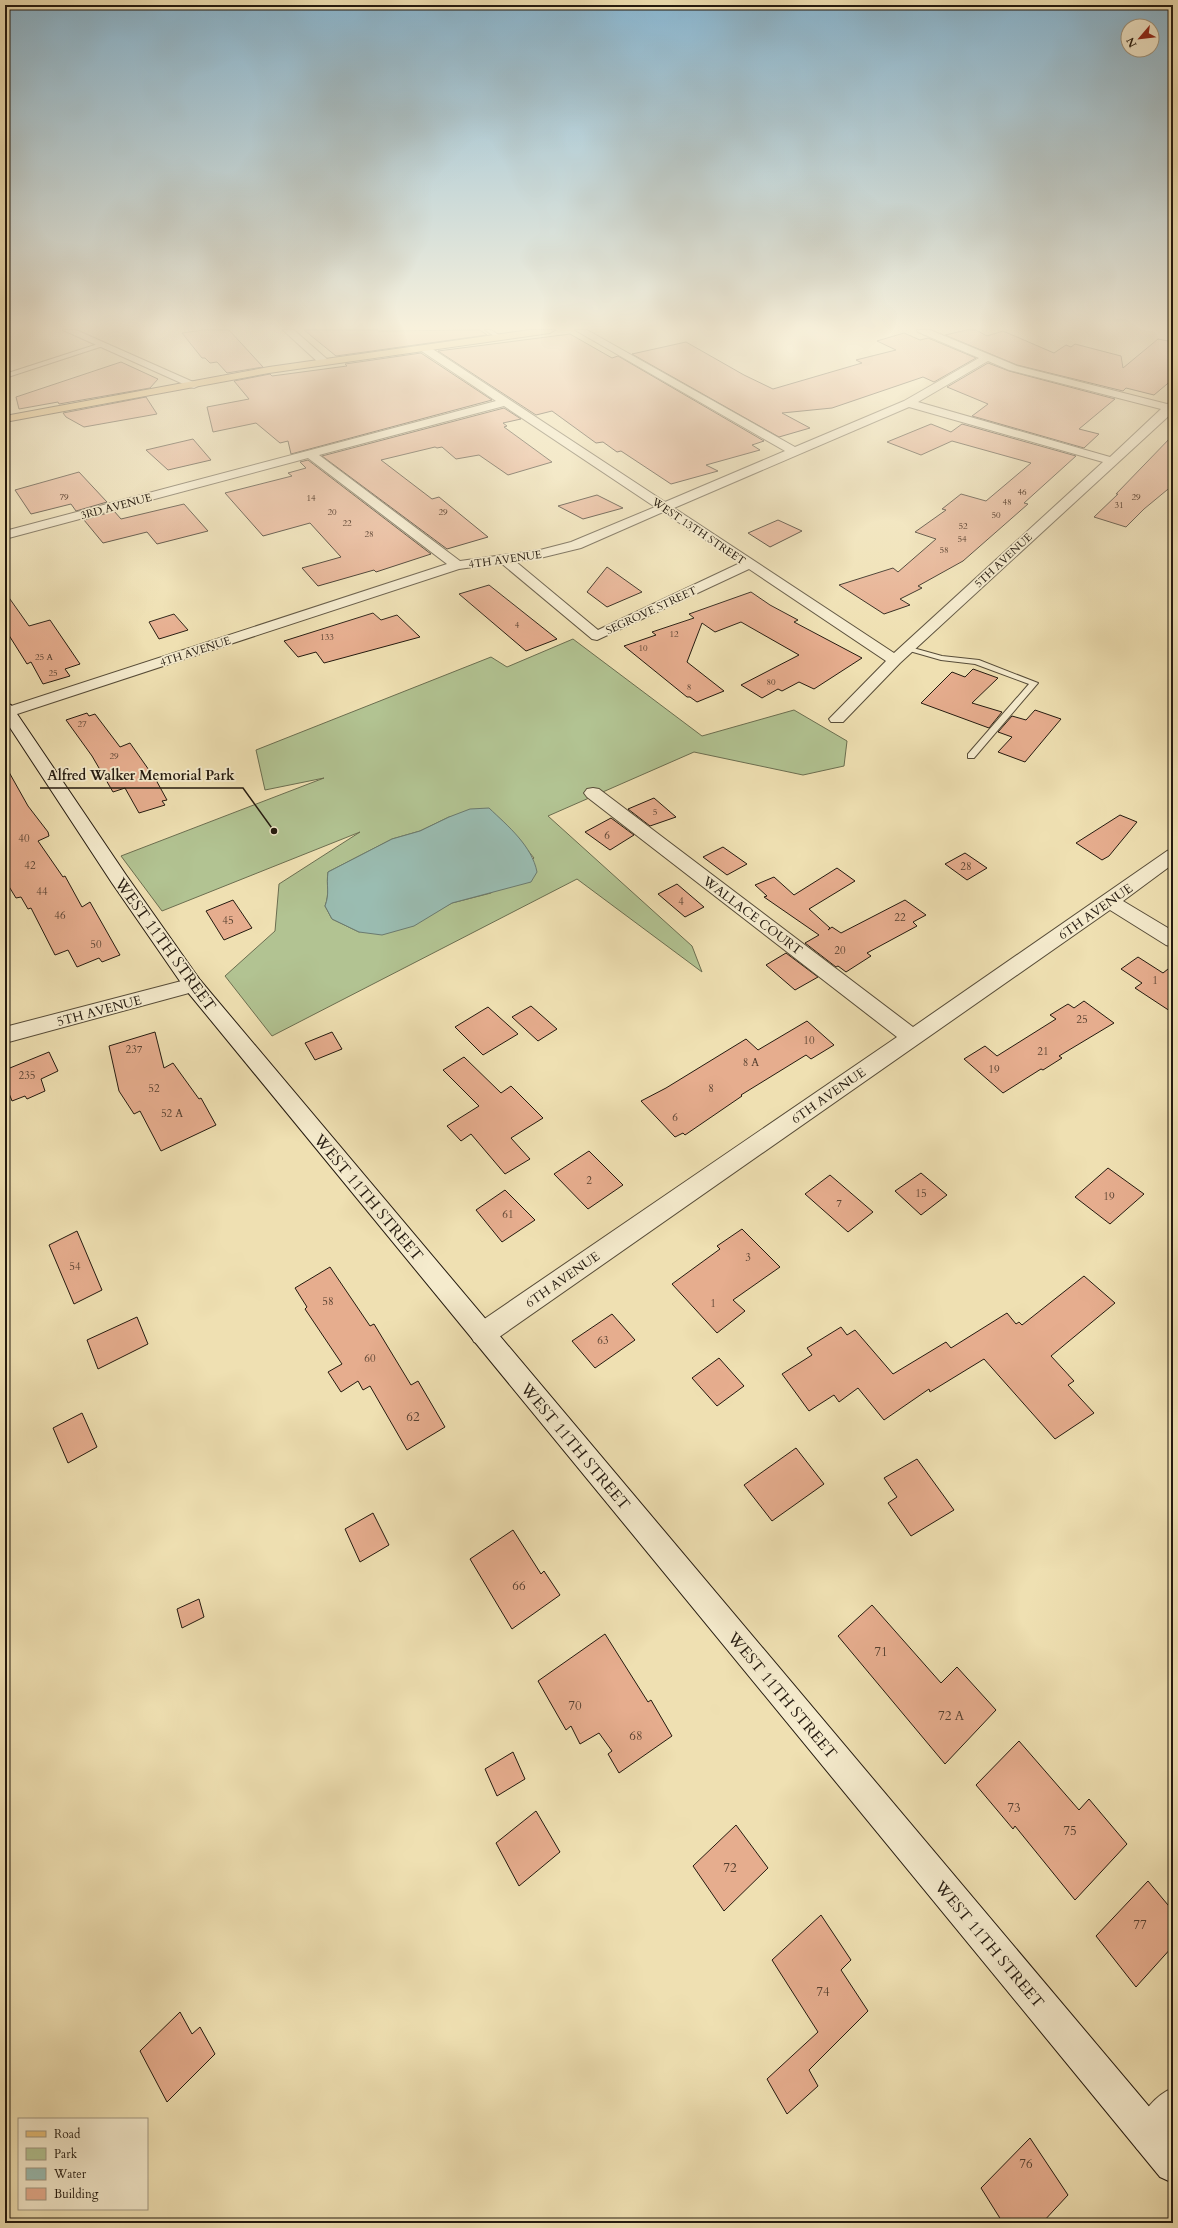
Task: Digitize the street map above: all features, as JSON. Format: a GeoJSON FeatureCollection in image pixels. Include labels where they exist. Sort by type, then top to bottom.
{"type":"FeatureCollection","features":[{"type":"Feature","properties":{"kind":"street","name":"3RD AVENUE"},"geometry":{"type":"LineString","coordinates":[[5,535],[385,434]]}},
{"type":"Feature","properties":{"kind":"street","name":"WEST 13TH STREET"},"geometry":{"type":"LineString","coordinates":[[553,434],[895,660]]}},
{"type":"Feature","properties":{"kind":"street"},"geometry":{"type":"LineString","coordinates":[[764,434],[796,452]]}},
{"type":"Feature","properties":{"kind":"street","name":"4TH AVENUE"},"geometry":{"type":"LineString","coordinates":[[6,711],[457,565],[559,550],[665,508],[838,434]]}},
{"type":"Feature","properties":{"kind":"street"},"geometry":{"type":"LineString","coordinates":[[1015,434],[1112,461]]}},
{"type":"Feature","properties":{"kind":"street","name":"5TH AVENUE"},"geometry":{"type":"LineString","coordinates":[[837,719],[895,660],[1142,434]]}},
{"type":"Feature","properties":{"kind":"street"},"geometry":{"type":"LineString","coordinates":[[310,454],[457,565]]}},
{"type":"Feature","properties":{"kind":"street","name":"SEGROVE STREET"},"geometry":{"type":"LineString","coordinates":[[504,559],[520,574],[597,636],[749,564]]}},
{"type":"Feature","properties":{"kind":"street","name":"WEST 11TH STREET"},"geometry":{"type":"LineString","coordinates":[[6,711],[119,879],[193,985],[1173,2164]]}},
{"type":"Feature","properties":{"kind":"street","name":"WALLACE COURT"},"geometry":{"type":"LineString","coordinates":[[593,793],[912,1037]]}},
{"type":"Feature","properties":{"kind":"street","name":"6TH AVENUE"},"geometry":{"type":"LineString","coordinates":[[484,1334],[1110,901],[1173,855]]}},
{"type":"Feature","properties":{"kind":"street"},"geometry":{"type":"LineString","coordinates":[[1110,901],[1173,940]]}},
{"type":"Feature","properties":{"kind":"street","name":"5TH AVENUE"},"geometry":{"type":"LineString","coordinates":[[5,1035],[193,985]]}},
{"type":"Feature","properties":{"kind":"street"},"geometry":{"type":"LineString","coordinates":[[1150,2136],[1173,2106]]}},
{"type":"Feature","properties":{"kind":"lane"},"geometry":{"type":"LineString","coordinates":[[909,648],[941,658],[976,662],[1034,683],[971,756]]}},
{"type":"Feature","properties":{"kind":"green space"},"geometry":{"type":"Polygon","coordinates":[[[573,639],[702,736],[794,710],[847,741],[844,766],[803,775],[694,752],[548,816],[692,946],[702,972],[577,879],[272,1036],[225,976],[275,931],[279,884],[360,832],[162,911],[121,856],[324,778],[265,790],[256,750],[491,657],[507,667],[573,639]],[[489,809],[449,817],[420,831],[392,839],[328,872],[327,897],[325,906],[332,919],[359,932],[437,911],[452,903],[491,893],[534,858],[508,826],[489,809]]]}},
{"type":"Feature","properties":{"kind":"water"},"geometry":{"type":"Polygon","coordinates":[[[489,808],[525,845],[537,872],[531,882],[452,903],[414,926],[382,935],[359,932],[332,919],[325,906],[327,897],[328,872],[392,839],[420,831],[470,809],[489,808]]]}},
{"type":"Feature","properties":{"kind":"building"},"geometry":{"type":"Polygon","coordinates":[[[269,434],[366,434],[291,454],[288,441],[280,443],[269,434]]]}},
{"type":"Feature","properties":{"kind":"building"},"geometry":{"type":"Polygon","coordinates":[[[406,434],[514,434],[552,462],[508,475],[479,455],[456,459],[442,447],[435,447],[381,460],[432,499],[439,497],[488,537],[447,549],[322,456],[406,434]]]}},
{"type":"Feature","properties":{"kind":"building"},"geometry":{"type":"Polygon","coordinates":[[[584,434],[752,434],[764,441],[752,445],[760,450],[706,465],[718,471],[671,484],[621,451],[617,452],[603,442],[596,443],[584,434]]]}},
{"type":"Feature","properties":{"kind":"building"},"geometry":{"type":"Polygon","coordinates":[[[774,434],[789,434],[779,437],[774,434]]]}},
{"type":"Feature","properties":{"kind":"building"},"geometry":{"type":"Polygon","coordinates":[[[907,434],[998,434],[1076,456],[1024,503],[1028,504],[963,561],[918,586],[922,588],[900,599],[910,605],[884,614],[839,585],[893,568],[898,572],[936,539],[915,532],[946,510],[942,509],[961,494],[986,501],[1031,463],[952,441],[921,455],[887,442],[907,434]]]}},
{"type":"Feature","properties":{"kind":"building"},"geometry":{"type":"Polygon","coordinates":[[[1035,434],[1099,434],[1084,448],[1035,434]]]}},
{"type":"Feature","properties":{"kind":"building"},"geometry":{"type":"Polygon","coordinates":[[[1173,435],[1173,485],[1144,509],[1126,527],[1094,517],[1118,494],[1116,494],[1173,435]]]}},
{"type":"Feature","properties":{"kind":"building"},"geometry":{"type":"Polygon","coordinates":[[[193,439],[211,460],[168,470],[146,450],[193,439]]]}},
{"type":"Feature","properties":{"kind":"building"},"geometry":{"type":"Polygon","coordinates":[[[308,460],[431,554],[376,572],[374,570],[318,586],[302,568],[341,557],[310,523],[263,536],[225,493],[292,476],[288,473],[306,468],[300,462],[308,460]]]}},
{"type":"Feature","properties":{"kind":"building"},"geometry":{"type":"Polygon","coordinates":[[[79,472],[107,502],[76,511],[71,504],[31,514],[15,490],[79,472]]]}},
{"type":"Feature","properties":{"kind":"building"},"geometry":{"type":"Polygon","coordinates":[[[597,495],[623,508],[583,519],[558,506],[597,495]]]}},
{"type":"Feature","properties":{"kind":"building"},"geometry":{"type":"Polygon","coordinates":[[[184,504],[208,531],[157,544],[147,532],[103,543],[84,520],[114,511],[121,519],[184,504]]]}},
{"type":"Feature","properties":{"kind":"building"},"geometry":{"type":"Polygon","coordinates":[[[778,520],[802,531],[770,547],[748,533],[778,520]]]}},
{"type":"Feature","properties":{"kind":"building"},"geometry":{"type":"Polygon","coordinates":[[[607,567],[642,592],[607,607],[587,592],[607,567]]]}},
{"type":"Feature","properties":{"kind":"building"},"geometry":{"type":"Polygon","coordinates":[[[489,585],[557,639],[526,651],[459,594],[489,585]]]}},
{"type":"Feature","properties":{"kind":"building"},"geometry":{"type":"Polygon","coordinates":[[[5,592],[29,626],[50,620],[80,664],[65,669],[70,676],[43,684],[31,662],[27,664],[5,629],[5,592]]]}},
{"type":"Feature","properties":{"kind":"building"},"geometry":{"type":"Polygon","coordinates":[[[751,592],[770,605],[798,620],[794,622],[862,658],[814,689],[799,682],[782,691],[778,689],[762,698],[741,685],[799,655],[741,622],[715,632],[702,623],[687,662],[724,691],[697,702],[690,697],[687,697],[624,646],[656,635],[652,632],[694,618],[689,614],[751,592]]]}},
{"type":"Feature","properties":{"kind":"building"},"geometry":{"type":"Polygon","coordinates":[[[373,613],[381,620],[397,615],[420,637],[324,663],[316,652],[298,657],[284,641],[373,613]]]}},
{"type":"Feature","properties":{"kind":"building"},"geometry":{"type":"Polygon","coordinates":[[[174,614],[188,630],[159,639],[149,622],[174,614]]]}},
{"type":"Feature","properties":{"kind":"building"},"geometry":{"type":"Polygon","coordinates":[[[973,669],[998,678],[972,703],[1002,712],[989,728],[921,703],[952,672],[965,677],[973,669]]]}},
{"type":"Feature","properties":{"kind":"building"},"geometry":{"type":"Polygon","coordinates":[[[1035,710],[1061,719],[1025,762],[998,752],[1012,737],[998,732],[1012,716],[1026,720],[1035,710]]]}},
{"type":"Feature","properties":{"kind":"building"},"geometry":{"type":"Polygon","coordinates":[[[87,713],[89,716],[95,714],[120,747],[130,743],[156,780],[167,800],[162,801],[165,805],[139,813],[125,788],[113,792],[92,756],[66,720],[87,713]]]}},
{"type":"Feature","properties":{"kind":"building"},"geometry":{"type":"Polygon","coordinates":[[[5,765],[28,806],[48,832],[49,836],[38,841],[63,877],[65,876],[82,907],[90,902],[120,955],[102,962],[99,958],[77,967],[68,950],[55,955],[31,908],[28,909],[21,897],[16,898],[5,880],[5,765]]]}},
{"type":"Feature","properties":{"kind":"building"},"geometry":{"type":"Polygon","coordinates":[[[654,798],[676,817],[650,826],[628,809],[654,798]]]}},
{"type":"Feature","properties":{"kind":"building"},"geometry":{"type":"Polygon","coordinates":[[[1120,815],[1137,822],[1109,856],[1102,860],[1076,843],[1120,815]]]}},
{"type":"Feature","properties":{"kind":"building"},"geometry":{"type":"Polygon","coordinates":[[[611,818],[634,835],[610,850],[585,832],[611,818]]]}},
{"type":"Feature","properties":{"kind":"building"},"geometry":{"type":"Polygon","coordinates":[[[723,847],[747,864],[727,875],[703,857],[723,847]]]}},
{"type":"Feature","properties":{"kind":"building"},"geometry":{"type":"Polygon","coordinates":[[[965,853],[987,868],[967,880],[945,864],[965,853]]]}},
{"type":"Feature","properties":{"kind":"building"},"geometry":{"type":"Polygon","coordinates":[[[837,868],[855,881],[809,909],[830,928],[828,930],[832,927],[841,933],[905,900],[926,915],[913,922],[917,926],[867,953],[871,956],[846,972],[838,966],[836,967],[805,943],[819,935],[764,897],[767,896],[755,885],[774,877],[794,895],[837,868]]]}},
{"type":"Feature","properties":{"kind":"building"},"geometry":{"type":"Polygon","coordinates":[[[677,884],[704,907],[685,917],[658,894],[677,884]]]}},
{"type":"Feature","properties":{"kind":"building"},"geometry":{"type":"Polygon","coordinates":[[[233,900],[252,928],[224,940],[206,911],[233,900]]]}},
{"type":"Feature","properties":{"kind":"building"},"geometry":{"type":"Polygon","coordinates":[[[786,953],[818,977],[795,990],[766,965],[786,953]]]}},
{"type":"Feature","properties":{"kind":"building"},"geometry":{"type":"Polygon","coordinates":[[[1138,957],[1163,973],[1173,965],[1173,1013],[1135,988],[1142,983],[1121,969],[1138,957]]]}},
{"type":"Feature","properties":{"kind":"building"},"geometry":{"type":"Polygon","coordinates":[[[1084,1001],[1114,1023],[1059,1056],[1062,1058],[1043,1070],[1041,1069],[1003,1093],[964,1059],[985,1046],[997,1056],[1056,1019],[1050,1015],[1068,1004],[1074,1008],[1084,1001]]]}},
{"type":"Feature","properties":{"kind":"building"},"geometry":{"type":"Polygon","coordinates":[[[531,1006],[557,1029],[538,1041],[512,1017],[531,1006]]]}},
{"type":"Feature","properties":{"kind":"building"},"geometry":{"type":"Polygon","coordinates":[[[488,1007],[518,1034],[483,1055],[455,1027],[488,1007]]]}},
{"type":"Feature","properties":{"kind":"building"},"geometry":{"type":"Polygon","coordinates":[[[807,1021],[834,1045],[811,1059],[806,1055],[741,1095],[742,1096],[685,1135],[683,1133],[675,1137],[641,1101],[666,1088],[746,1039],[758,1050],[807,1021]]]}},
{"type":"Feature","properties":{"kind":"building"},"geometry":{"type":"Polygon","coordinates":[[[155,1032],[164,1068],[173,1063],[199,1099],[201,1098],[216,1125],[161,1151],[140,1111],[134,1114],[119,1091],[109,1046],[155,1032]]]}},
{"type":"Feature","properties":{"kind":"building"},"geometry":{"type":"Polygon","coordinates":[[[332,1032],[342,1049],[315,1060],[305,1043],[332,1032]]]}},
{"type":"Feature","properties":{"kind":"building"},"geometry":{"type":"Polygon","coordinates":[[[49,1052],[58,1071],[41,1079],[45,1091],[27,1099],[25,1096],[12,1101],[5,1083],[5,1070],[49,1052]]]}},
{"type":"Feature","properties":{"kind":"building"},"geometry":{"type":"Polygon","coordinates":[[[464,1057],[501,1093],[511,1086],[543,1118],[511,1138],[530,1159],[505,1174],[471,1134],[461,1141],[447,1126],[479,1106],[443,1070],[464,1057]]]}},
{"type":"Feature","properties":{"kind":"building"},"geometry":{"type":"Polygon","coordinates":[[[589,1151],[623,1185],[588,1209],[554,1174],[589,1151]]]}},
{"type":"Feature","properties":{"kind":"building"},"geometry":{"type":"Polygon","coordinates":[[[1108,1168],[1144,1194],[1110,1224],[1075,1197],[1108,1168]]]}},
{"type":"Feature","properties":{"kind":"building"},"geometry":{"type":"Polygon","coordinates":[[[921,1173],[947,1195],[921,1215],[895,1191],[921,1173]]]}},
{"type":"Feature","properties":{"kind":"building"},"geometry":{"type":"Polygon","coordinates":[[[830,1175],[873,1212],[848,1232],[805,1194],[830,1175]]]}},
{"type":"Feature","properties":{"kind":"building"},"geometry":{"type":"Polygon","coordinates":[[[505,1190],[535,1220],[502,1242],[476,1210],[505,1190]]]}},
{"type":"Feature","properties":{"kind":"building"},"geometry":{"type":"Polygon","coordinates":[[[742,1229],[780,1267],[733,1300],[745,1311],[717,1333],[672,1284],[720,1249],[717,1246],[742,1229]]]}},
{"type":"Feature","properties":{"kind":"building"},"geometry":{"type":"Polygon","coordinates":[[[77,1231],[102,1290],[74,1304],[49,1245],[77,1231]]]}},
{"type":"Feature","properties":{"kind":"building"},"geometry":{"type":"Polygon","coordinates":[[[330,1267],[370,1326],[374,1324],[411,1385],[418,1381],[445,1427],[407,1450],[370,1386],[363,1390],[358,1381],[341,1392],[328,1372],[342,1364],[305,1309],[307,1307],[295,1288],[330,1267]]]}},
{"type":"Feature","properties":{"kind":"building"},"geometry":{"type":"Polygon","coordinates":[[[1084,1276],[1115,1303],[1051,1356],[1074,1381],[1068,1385],[1094,1413],[1055,1439],[984,1359],[930,1392],[929,1389],[884,1420],[858,1388],[839,1402],[834,1395],[809,1411],[782,1374],[812,1355],[807,1348],[841,1327],[847,1335],[855,1330],[893,1374],[946,1342],[951,1348],[1007,1313],[1016,1324],[1019,1322],[1022,1325],[1084,1276]]]}},
{"type":"Feature","properties":{"kind":"building"},"geometry":{"type":"Polygon","coordinates":[[[612,1314],[635,1340],[595,1368],[572,1341],[612,1314]]]}},
{"type":"Feature","properties":{"kind":"building"},"geometry":{"type":"Polygon","coordinates":[[[137,1317],[148,1344],[98,1369],[87,1340],[137,1317]]]}},
{"type":"Feature","properties":{"kind":"building"},"geometry":{"type":"Polygon","coordinates":[[[719,1358],[744,1386],[717,1406],[692,1378],[719,1358]]]}},
{"type":"Feature","properties":{"kind":"building"},"geometry":{"type":"Polygon","coordinates":[[[82,1413],[97,1447],[68,1463],[53,1428],[82,1413]]]}},
{"type":"Feature","properties":{"kind":"building"},"geometry":{"type":"Polygon","coordinates":[[[796,1448],[824,1484],[772,1521],[744,1485],[796,1448]]]}},
{"type":"Feature","properties":{"kind":"building"},"geometry":{"type":"Polygon","coordinates":[[[917,1459],[954,1510],[911,1536],[888,1503],[897,1497],[884,1478],[917,1459]]]}},
{"type":"Feature","properties":{"kind":"building"},"geometry":{"type":"Polygon","coordinates":[[[373,1513],[389,1545],[360,1562],[345,1529],[373,1513]]]}},
{"type":"Feature","properties":{"kind":"building"},"geometry":{"type":"Polygon","coordinates":[[[513,1530],[541,1574],[544,1571],[560,1595],[512,1629],[470,1559],[513,1530]]]}},
{"type":"Feature","properties":{"kind":"building"},"geometry":{"type":"Polygon","coordinates":[[[199,1599],[204,1617],[182,1628],[177,1609],[199,1599]]]}},
{"type":"Feature","properties":{"kind":"building"},"geometry":{"type":"Polygon","coordinates":[[[872,1605],[941,1683],[957,1667],[996,1710],[945,1764],[838,1636],[872,1605]]]}},
{"type":"Feature","properties":{"kind":"building"},"geometry":{"type":"Polygon","coordinates":[[[605,1634],[648,1702],[651,1700],[672,1736],[619,1773],[608,1754],[612,1751],[599,1733],[580,1744],[571,1726],[566,1730],[538,1681],[605,1634]]]}},
{"type":"Feature","properties":{"kind":"building"},"geometry":{"type":"Polygon","coordinates":[[[1019,1741],[1079,1810],[1089,1799],[1127,1844],[1075,1900],[1015,1826],[1013,1829],[976,1785],[1019,1741]]]}},
{"type":"Feature","properties":{"kind":"building"},"geometry":{"type":"Polygon","coordinates":[[[513,1752],[525,1779],[497,1796],[485,1769],[513,1752]]]}},
{"type":"Feature","properties":{"kind":"building"},"geometry":{"type":"Polygon","coordinates":[[[536,1811],[560,1852],[519,1886],[496,1843],[536,1811]]]}},
{"type":"Feature","properties":{"kind":"building"},"geometry":{"type":"Polygon","coordinates":[[[736,1825],[768,1868],[724,1911],[693,1866],[736,1825]]]}},
{"type":"Feature","properties":{"kind":"building"},"geometry":{"type":"Polygon","coordinates":[[[1148,1881],[1173,1911],[1173,1946],[1136,1987],[1096,1936],[1148,1881]]]}},
{"type":"Feature","properties":{"kind":"building"},"geometry":{"type":"Polygon","coordinates":[[[821,1915],[851,1960],[841,1970],[868,2011],[809,2070],[818,2086],[787,2114],[767,2079],[818,2032],[772,1960],[821,1915]]]}},
{"type":"Feature","properties":{"kind":"building"},"geometry":{"type":"Polygon","coordinates":[[[180,2012],[192,2034],[200,2027],[215,2054],[167,2102],[140,2051],[180,2012]]]}},
{"type":"Feature","properties":{"kind":"building"},"geometry":{"type":"Polygon","coordinates":[[[1030,2138],[1068,2195],[1042,2223],[1003,2223],[981,2188],[1030,2138]]]}},
{"type":"Feature","properties":{"kind":"place","name":"Alfred Walker Memorial Park"},"geometry":{"type":"Point","coordinates":[274,831]}}]}
